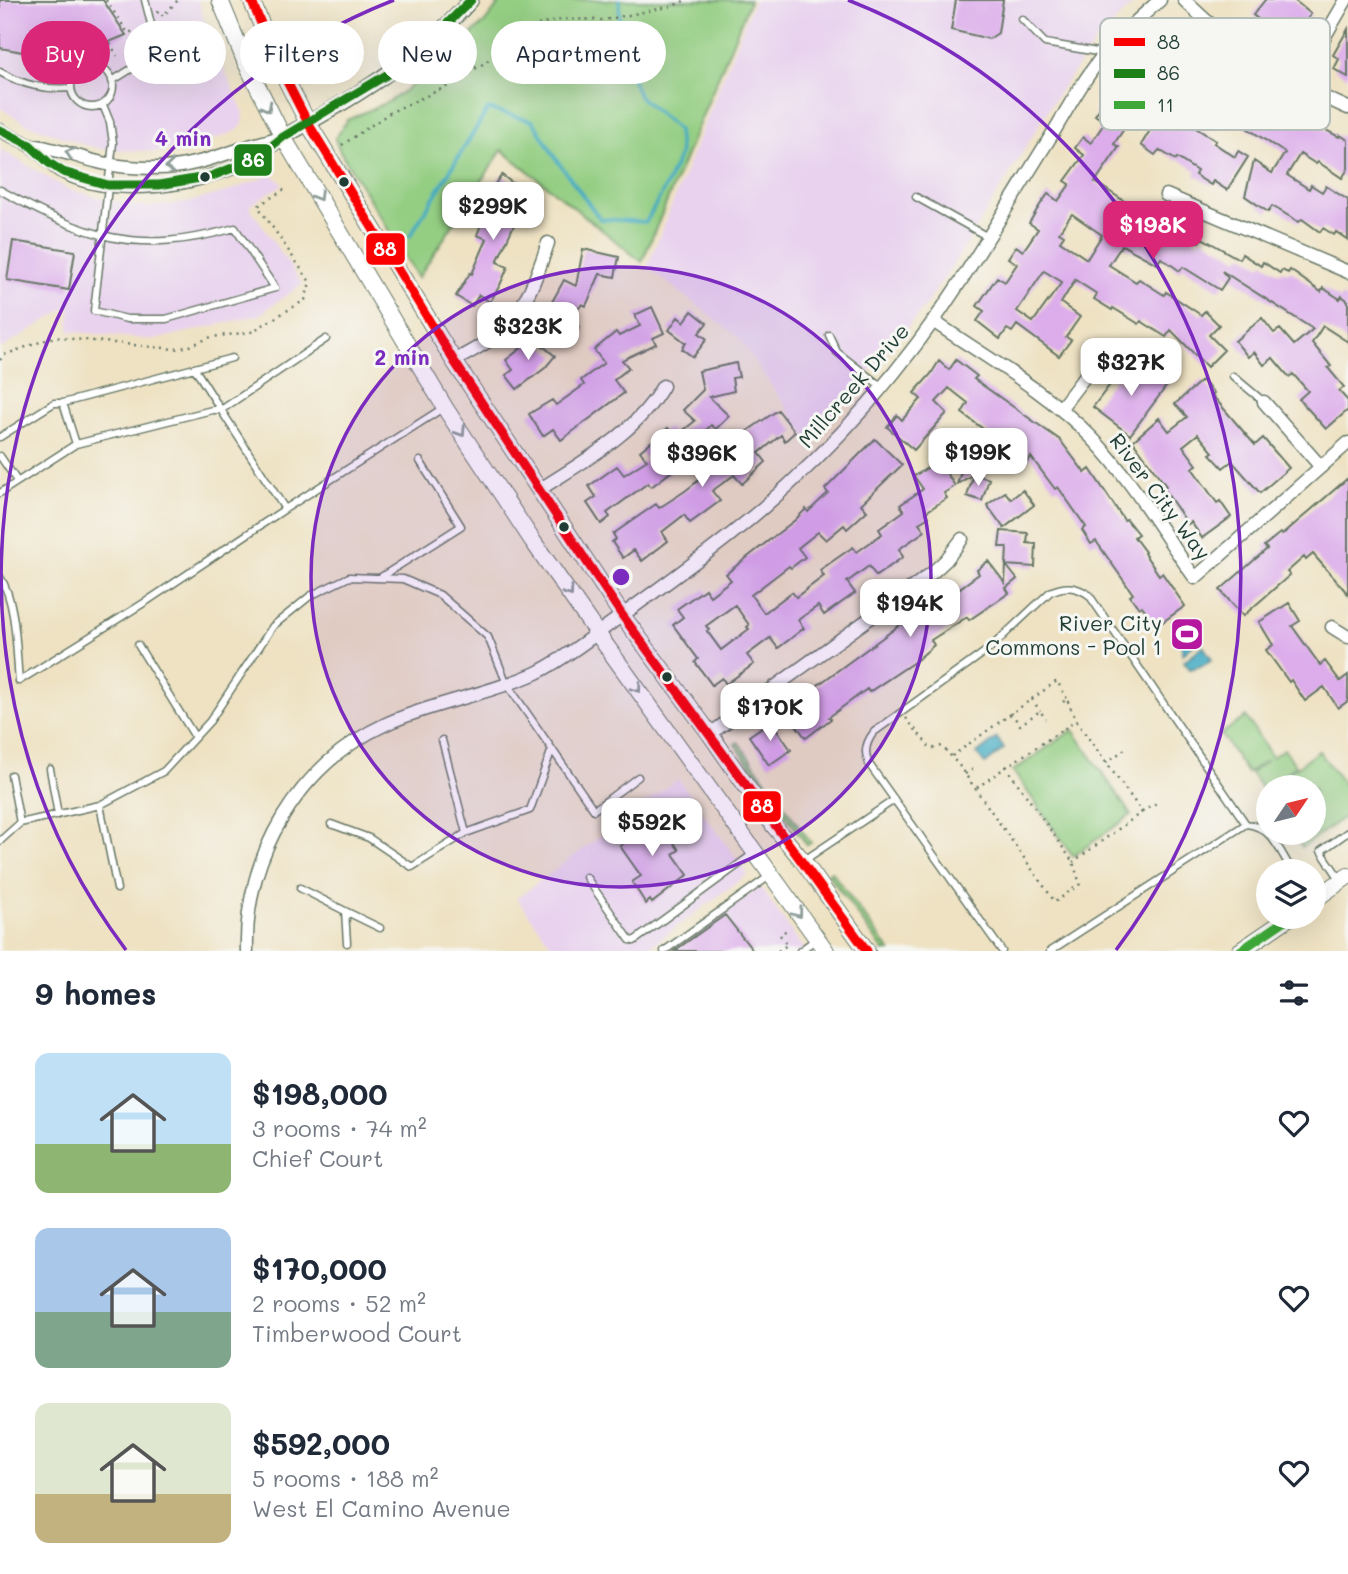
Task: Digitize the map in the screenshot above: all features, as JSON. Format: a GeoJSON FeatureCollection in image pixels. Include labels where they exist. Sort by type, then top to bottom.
{"type":"FeatureCollection","features":[{"type":"Feature","properties":{"kind":"main road"},"geometry":{"type":"LineString","coordinates":[[220,0],[245,61],[283,137],[445,407],[532,540],[821,945]]}},
{"type":"Feature","properties":{"kind":"main road"},"geometry":{"type":"LineString","coordinates":[[251,0],[270,47],[309,123],[388,257],[454,361],[622,615],[867,951]]}},
{"type":"Feature","properties":{"kind":"main road"},"geometry":{"type":"LineString","coordinates":[[1326,891],[1345,878]]}},
{"type":"Feature","properties":{"kind":"main road"},"geometry":{"type":"LineString","coordinates":[[1240,951],[1272,929]]}},
{"type":"Feature","properties":{"kind":"street"},"geometry":{"type":"LineString","coordinates":[[451,21],[471,0]]}},
{"type":"Feature","properties":{"kind":"street","name":"Millcreek Drive"},"geometry":{"type":"LineString","coordinates":[[1141,18],[1160,0]]}},
{"type":"Feature","properties":{"kind":"street"},"geometry":{"type":"LineString","coordinates":[[1184,0],[1205,18]]}},
{"type":"Feature","properties":{"kind":"street"},"geometry":{"type":"LineString","coordinates":[[1330,27],[1346,0]]}},
{"type":"Feature","properties":{"kind":"street","name":"Millcreek Drive"},"geometry":{"type":"LineString","coordinates":[[247,951],[251,897],[266,849],[290,805],[323,767],[363,736],[385,724],[507,684],[549,666],[704,556],[777,496],[818,457],[882,387],[933,321],[1100,60]]}},
{"type":"Feature","properties":{"kind":"street"},"geometry":{"type":"LineString","coordinates":[[30,145],[61,172],[108,185],[159,185],[212,176],[255,159],[283,137],[378,80]]}},
{"type":"Feature","properties":{"kind":"street"},"geometry":{"type":"LineString","coordinates":[[1330,100],[1348,108]]}},
{"type":"Feature","properties":{"kind":"street"},"geometry":{"type":"LineString","coordinates":[[2,135],[30,145],[54,148],[111,164],[160,168],[188,165],[247,145],[283,137]]}},
{"type":"Feature","properties":{"kind":"street"},"geometry":{"type":"LineString","coordinates":[[1166,195],[1348,272]]}},
{"type":"Feature","properties":{"kind":"street"},"geometry":{"type":"LineString","coordinates":[[454,361],[491,339],[513,318],[525,300],[548,243]]}},
{"type":"Feature","properties":{"kind":"street","name":"River City Way"},"geometry":{"type":"LineString","coordinates":[[933,321],[1060,409],[1092,439],[1113,463],[1195,578],[1348,443]]}},
{"type":"Feature","properties":{"kind":"street"},"geometry":{"type":"LineString","coordinates":[[1060,409],[1105,350]]}},
{"type":"Feature","properties":{"kind":"street"},"geometry":{"type":"LineString","coordinates":[[539,490],[607,445],[637,420],[663,386]]}},
{"type":"Feature","properties":{"kind":"street"},"geometry":{"type":"LineString","coordinates":[[1265,402],[1321,467]]}},
{"type":"Feature","properties":{"kind":"street"},"geometry":{"type":"LineString","coordinates":[[710,734],[932,573],[946,561],[962,539]]}},
{"type":"Feature","properties":{"kind":"street"},"geometry":{"type":"LineString","coordinates":[[1332,627],[1348,637]]}},
{"type":"Feature","properties":{"kind":"lane"},"geometry":{"type":"LineString","coordinates":[[112,81],[158,52],[145,0]]}},
{"type":"Feature","properties":{"kind":"lane"},"geometry":{"type":"LineString","coordinates":[[1022,19],[1045,43],[1100,52]]}},
{"type":"Feature","properties":{"kind":"lane"},"geometry":{"type":"LineString","coordinates":[[85,66],[98,66],[109,74],[112,81],[112,94],[103,105],[91,108],[75,99],[71,88],[74,75],[85,66]]}},
{"type":"Feature","properties":{"kind":"lane"},"geometry":{"type":"LineString","coordinates":[[0,72],[19,83],[36,87],[71,88]]}},
{"type":"Feature","properties":{"kind":"lane"},"geometry":{"type":"LineString","coordinates":[[0,190],[82,230],[102,236],[139,242],[175,241],[235,228],[275,288],[166,318],[127,319],[94,311],[102,236],[111,164],[112,132],[103,105]]}},
{"type":"Feature","properties":{"kind":"lane"},"geometry":{"type":"LineString","coordinates":[[916,197],[988,237]]}},
{"type":"Feature","properties":{"kind":"lane"},"geometry":{"type":"LineString","coordinates":[[829,335],[837,352],[882,387]]}},
{"type":"Feature","properties":{"kind":"lane"},"geometry":{"type":"LineString","coordinates":[[0,493],[76,444],[221,410],[326,339]]}},
{"type":"Feature","properties":{"kind":"lane"},"geometry":{"type":"LineString","coordinates":[[0,437],[54,403],[232,358]]}},
{"type":"Feature","properties":{"kind":"lane"},"geometry":{"type":"LineString","coordinates":[[195,369],[285,509]]}},
{"type":"Feature","properties":{"kind":"lane"},"geometry":{"type":"LineString","coordinates":[[1233,376],[1265,402]]}},
{"type":"Feature","properties":{"kind":"lane"},"geometry":{"type":"LineString","coordinates":[[62,403],[76,444]]}},
{"type":"Feature","properties":{"kind":"lane"},"geometry":{"type":"LineString","coordinates":[[0,577],[6,589],[14,626],[19,681],[445,407]]}},
{"type":"Feature","properties":{"kind":"lane"},"geometry":{"type":"LineString","coordinates":[[0,456],[17,481]]}},
{"type":"Feature","properties":{"kind":"lane"},"geometry":{"type":"LineString","coordinates":[[379,578],[461,526],[420,461]]}},
{"type":"Feature","properties":{"kind":"lane"},"geometry":{"type":"LineString","coordinates":[[0,841],[20,823],[100,805],[164,771],[209,721],[273,626],[310,596],[349,577],[403,579],[440,595],[488,638],[507,684],[594,810],[638,777]]}},
{"type":"Feature","properties":{"kind":"lane"},"geometry":{"type":"LineString","coordinates":[[1002,951],[869,764],[865,748],[874,732],[989,649],[1050,592],[1070,586],[1089,595],[1247,824]]}},
{"type":"Feature","properties":{"kind":"lane"},"geometry":{"type":"LineString","coordinates":[[138,645],[195,737]]}},
{"type":"Feature","properties":{"kind":"lane"},"geometry":{"type":"LineString","coordinates":[[442,740],[466,833]]}},
{"type":"Feature","properties":{"kind":"lane"},"geometry":{"type":"LineString","coordinates":[[331,824],[369,838],[412,867],[466,833],[530,810],[552,749]]}},
{"type":"Feature","properties":{"kind":"lane"},"geometry":{"type":"LineString","coordinates":[[50,769],[58,815]]}},
{"type":"Feature","properties":{"kind":"lane"},"geometry":{"type":"LineString","coordinates":[[10,775],[20,823]]}},
{"type":"Feature","properties":{"kind":"lane"},"geometry":{"type":"LineString","coordinates":[[803,862],[894,800]]}},
{"type":"Feature","properties":{"kind":"lane"},"geometry":{"type":"LineString","coordinates":[[100,805],[117,889]]}},
{"type":"Feature","properties":{"kind":"lane"},"geometry":{"type":"LineString","coordinates":[[1050,951],[1247,824],[1256,825],[1268,832],[1285,859]]}},
{"type":"Feature","properties":{"kind":"lane"},"geometry":{"type":"LineString","coordinates":[[1345,878],[1321,851],[1348,832]]}},
{"type":"Feature","properties":{"kind":"lane"},"geometry":{"type":"LineString","coordinates":[[586,877],[630,940],[634,941],[755,853]]}},
{"type":"Feature","properties":{"kind":"lane"},"geometry":{"type":"LineString","coordinates":[[664,951],[771,875]]}},
{"type":"Feature","properties":{"kind":"lane"},"geometry":{"type":"LineString","coordinates":[[300,888],[380,928]]}},
{"type":"Feature","properties":{"kind":"lane"},"geometry":{"type":"LineString","coordinates":[[345,911],[346,943]]}},
{"type":"Feature","properties":{"kind":"lane"},"geometry":{"type":"LineString","coordinates":[[800,951],[821,945]]}},
{"type":"Feature","properties":{"kind":"path"},"geometry":{"type":"LineString","coordinates":[[106,0],[124,27]]}},
{"type":"Feature","properties":{"kind":"path"},"geometry":{"type":"LineString","coordinates":[[157,13],[159,11],[163,16],[178,0]]}},
{"type":"Feature","properties":{"kind":"path"},"geometry":{"type":"LineString","coordinates":[[477,68],[520,33],[541,24],[565,19],[611,18],[673,6],[685,0]]}},
{"type":"Feature","properties":{"kind":"path"},"geometry":{"type":"LineString","coordinates":[[110,43],[117,56]]}},
{"type":"Feature","properties":{"kind":"path"},"geometry":{"type":"LineString","coordinates":[[342,145],[391,112],[451,84]]}},
{"type":"Feature","properties":{"kind":"path"},"geometry":{"type":"LineString","coordinates":[[276,232],[258,206],[288,187]]}},
{"type":"Feature","properties":{"kind":"path"},"geometry":{"type":"LineString","coordinates":[[950,757],[1057,681],[1076,721],[1142,812]]}},
{"type":"Feature","properties":{"kind":"path"},"geometry":{"type":"LineString","coordinates":[[1032,699],[1046,719]]}},
{"type":"Feature","properties":{"kind":"path"},"geometry":{"type":"LineString","coordinates":[[1063,702],[1067,699]]}},
{"type":"Feature","properties":{"kind":"path"},"geometry":{"type":"LineString","coordinates":[[1011,713],[1020,725],[1040,710]]}},
{"type":"Feature","properties":{"kind":"path"},"geometry":{"type":"LineString","coordinates":[[902,713],[931,749],[942,746],[965,774],[1055,902],[1080,884],[1073,862],[1006,768]]}},
{"type":"Feature","properties":{"kind":"path"},"geometry":{"type":"LineString","coordinates":[[975,789],[1076,721]]}},
{"type":"Feature","properties":{"kind":"path"},"geometry":{"type":"LineString","coordinates":[[1106,762],[1125,750]]}},
{"type":"Feature","properties":{"kind":"path"},"geometry":{"type":"LineString","coordinates":[[965,774],[975,768]]}},
{"type":"Feature","properties":{"kind":"path"},"geometry":{"type":"LineString","coordinates":[[1073,862],[1158,802]]}},
{"type":"Feature","properties":{"kind":"path"},"geometry":{"type":"LineString","coordinates":[[778,951],[787,944],[780,935],[789,928]]}},
{"type":"Feature","properties":{"kind":"shaded area"},"geometry":{"type":"Polygon","coordinates":[[[0,0],[198,0],[204,21],[124,21],[124,84],[226,84],[226,73],[244,113],[243,124],[238,130],[177,150],[156,152],[101,149],[82,144],[25,123],[0,108],[0,0]]]}},
{"type":"Feature","properties":{"kind":"shaded area"},"geometry":{"type":"Polygon","coordinates":[[[754,0],[1137,0],[1119,18],[1100,18],[1100,37],[1059,92],[970,239],[923,309],[810,442],[738,337],[647,267],[754,0]]]}},
{"type":"Feature","properties":{"kind":"shaded area"},"geometry":{"type":"Polygon","coordinates":[[[0,149],[67,189],[129,205],[151,207],[189,202],[274,176],[283,184],[249,206],[302,284],[259,315],[154,340],[69,331],[70,306],[0,349],[0,149]]]}},
{"type":"Feature","properties":{"kind":"shaded area"},"geometry":{"type":"Polygon","coordinates":[[[678,779],[748,874],[644,951],[556,951],[517,898],[678,779]]]}},
{"type":"Feature","properties":{"kind":"shaded area"},"geometry":{"type":"Polygon","coordinates":[[[760,886],[805,951],[672,951],[760,886]]]}},
{"type":"Feature","properties":{"kind":"green space"},"geometry":{"type":"Polygon","coordinates":[[[502,0],[750,0],[642,262],[502,150],[418,278],[335,139],[347,120],[390,101],[414,84],[477,84],[477,29],[502,0]]]}},
{"type":"Feature","properties":{"kind":"green space"},"geometry":{"type":"Polygon","coordinates":[[[1246,717],[1272,757],[1284,749],[1296,766],[1283,775],[1256,775],[1256,780],[1251,773],[1267,760],[1247,773],[1221,734],[1246,717]]]}},
{"type":"Feature","properties":{"kind":"green space"},"geometry":{"type":"Polygon","coordinates":[[[1073,730],[1131,815],[1073,856],[1013,771],[1073,730]]]}},
{"type":"Feature","properties":{"kind":"green space"},"geometry":{"type":"Polygon","coordinates":[[[738,742],[811,843],[807,845],[735,744],[738,742]]]}},
{"type":"Feature","properties":{"kind":"green space"},"geometry":{"type":"Polygon","coordinates":[[[1319,751],[1348,790],[1348,814],[1326,830],[1326,775],[1286,775],[1319,751]]]}},
{"type":"Feature","properties":{"kind":"green space"},"geometry":{"type":"Polygon","coordinates":[[[831,871],[890,951],[884,951],[828,874],[831,871]]]}},
{"type":"Feature","properties":{"kind":"water","name":"River City Commons - Pool 1"},"geometry":{"type":"Polygon","coordinates":[[[1187,622],[1199,641],[1183,654],[1178,628],[1187,622]]]}},
{"type":"Feature","properties":{"kind":"water"},"geometry":{"type":"Polygon","coordinates":[[[1203,646],[1212,659],[1204,665],[1190,669],[1184,661],[1203,646]]]}},
{"type":"Feature","properties":{"kind":"water"},"geometry":{"type":"Polygon","coordinates":[[[997,738],[1004,749],[985,764],[977,754],[997,738]]]}},
{"type":"Feature","properties":{"kind":"building"},"geometry":{"type":"Polygon","coordinates":[[[0,0],[103,0],[124,32],[124,36],[110,42],[110,21],[21,21],[21,52],[0,48],[0,0]]]}},
{"type":"Feature","properties":{"kind":"building"},"geometry":{"type":"Polygon","coordinates":[[[956,0],[1003,0],[998,33],[989,39],[951,30],[956,0]]]}},
{"type":"Feature","properties":{"kind":"building"},"geometry":{"type":"Polygon","coordinates":[[[1265,0],[1294,0],[1311,14],[1308,18],[1257,18],[1253,15],[1265,0]]]}},
{"type":"Feature","properties":{"kind":"building"},"geometry":{"type":"Polygon","coordinates":[[[1348,29],[1348,77],[1334,69],[1339,59],[1333,55],[1348,29]]]}},
{"type":"Feature","properties":{"kind":"building"},"geometry":{"type":"Polygon","coordinates":[[[1100,130],[1123,130],[1114,144],[1119,147],[1095,182],[1141,212],[1139,215],[1157,226],[1159,223],[1179,237],[1183,231],[1199,242],[1202,238],[1239,259],[1242,254],[1261,266],[1263,262],[1280,273],[1282,270],[1288,273],[1290,270],[1321,292],[1323,288],[1348,301],[1348,342],[1323,326],[1312,343],[1344,387],[1339,391],[1348,401],[1348,410],[1326,429],[1299,399],[1308,391],[1293,374],[1289,377],[1273,358],[1264,365],[1254,352],[1248,357],[1235,341],[1262,318],[1274,333],[1280,329],[1294,345],[1313,329],[1222,271],[1228,278],[1220,290],[1183,267],[1180,271],[1161,258],[1157,264],[1122,245],[1109,265],[1136,282],[1139,279],[1164,295],[1166,292],[1201,315],[1205,311],[1219,325],[1209,335],[1224,350],[1207,367],[1171,330],[1166,337],[1141,321],[1139,324],[1113,308],[1112,310],[1094,299],[1097,294],[1075,280],[1061,303],[1080,317],[1066,337],[1071,340],[1059,356],[1017,325],[1012,332],[1007,329],[1000,339],[977,321],[984,311],[977,306],[997,277],[1005,282],[1017,264],[1008,258],[1016,246],[1023,251],[1038,229],[1029,223],[1040,205],[1048,194],[1058,201],[1070,184],[1065,181],[1084,155],[1075,148],[1083,137],[1091,143],[1100,130]],[[1072,214],[1059,232],[1064,235],[1060,241],[1087,259],[1102,235],[1072,214]],[[1044,271],[1017,311],[1033,322],[1062,282],[1044,271]]]}},
{"type":"Feature","properties":{"kind":"building"},"geometry":{"type":"Polygon","coordinates":[[[1150,130],[1199,130],[1235,157],[1238,151],[1248,157],[1227,190],[1213,181],[1211,185],[1195,175],[1197,171],[1177,158],[1176,160],[1159,150],[1155,155],[1141,145],[1150,130]]]}},
{"type":"Feature","properties":{"kind":"building"},"geometry":{"type":"Polygon","coordinates":[[[1250,130],[1326,130],[1348,140],[1348,169],[1342,178],[1300,154],[1287,175],[1309,189],[1311,185],[1322,192],[1326,186],[1348,200],[1348,240],[1323,228],[1320,232],[1302,219],[1299,222],[1272,206],[1268,212],[1245,196],[1254,161],[1272,173],[1285,153],[1250,130]]]}},
{"type":"Feature","properties":{"kind":"building"},"geometry":{"type":"Polygon","coordinates":[[[502,175],[525,193],[518,202],[525,207],[518,216],[497,262],[508,267],[500,285],[490,302],[479,295],[472,306],[456,296],[470,273],[472,274],[487,239],[477,235],[491,199],[486,195],[502,175]]]}},
{"type":"Feature","properties":{"kind":"building"},"geometry":{"type":"Polygon","coordinates":[[[13,241],[75,251],[69,290],[7,280],[13,241]]]}},
{"type":"Feature","properties":{"kind":"building"},"geometry":{"type":"Polygon","coordinates":[[[583,249],[619,257],[615,277],[600,274],[586,306],[582,304],[570,320],[580,327],[571,340],[552,327],[556,321],[546,313],[564,280],[576,286],[583,249]]]}},
{"type":"Feature","properties":{"kind":"building"},"geometry":{"type":"Polygon","coordinates":[[[652,307],[664,333],[653,338],[656,344],[622,360],[629,368],[614,380],[624,393],[561,440],[553,429],[543,436],[529,414],[552,400],[556,405],[584,385],[581,380],[604,363],[594,350],[616,332],[619,336],[640,326],[635,315],[652,307]]]}},
{"type":"Feature","properties":{"kind":"building"},"geometry":{"type":"Polygon","coordinates":[[[692,311],[707,323],[699,333],[707,339],[693,357],[682,349],[686,343],[669,330],[678,317],[684,322],[692,311]]]}},
{"type":"Feature","properties":{"kind":"building"},"geometry":{"type":"Polygon","coordinates":[[[531,336],[555,356],[545,368],[517,389],[506,375],[513,370],[506,360],[531,336]]]}},
{"type":"Feature","properties":{"kind":"building"},"geometry":{"type":"Polygon","coordinates":[[[956,360],[977,376],[974,379],[1060,440],[1085,473],[1090,469],[1124,520],[1126,519],[1138,534],[1134,537],[1159,575],[1162,573],[1185,606],[1157,626],[1142,606],[1139,608],[1130,596],[1133,594],[1096,541],[1091,544],[1082,530],[1086,527],[1058,487],[1055,489],[1031,457],[1027,462],[962,413],[968,403],[949,388],[936,402],[947,413],[914,450],[887,427],[897,415],[902,420],[921,399],[914,393],[939,361],[949,370],[956,360]]]}},
{"type":"Feature","properties":{"kind":"building"},"geometry":{"type":"Polygon","coordinates":[[[1139,362],[1168,384],[1130,435],[1093,407],[1115,378],[1123,383],[1139,362]]]}},
{"type":"Feature","properties":{"kind":"building"},"geometry":{"type":"Polygon","coordinates":[[[736,363],[739,377],[732,378],[734,391],[709,397],[729,416],[716,429],[711,425],[695,442],[701,449],[651,487],[648,483],[607,513],[610,517],[601,524],[587,503],[596,497],[589,486],[617,466],[624,475],[647,460],[640,451],[668,428],[675,437],[695,421],[683,410],[703,390],[699,371],[736,363]]]}},
{"type":"Feature","properties":{"kind":"building"},"geometry":{"type":"Polygon","coordinates":[[[1202,380],[1255,445],[1263,438],[1289,468],[1260,493],[1232,461],[1223,468],[1210,454],[1213,452],[1198,434],[1183,446],[1197,465],[1192,468],[1217,503],[1220,501],[1231,517],[1202,538],[1191,522],[1188,524],[1163,488],[1166,486],[1133,441],[1159,418],[1169,431],[1187,417],[1175,404],[1202,380]]]}},
{"type":"Feature","properties":{"kind":"building"},"geometry":{"type":"Polygon","coordinates":[[[778,410],[795,432],[785,441],[781,435],[759,453],[766,462],[742,484],[734,475],[712,491],[720,501],[690,523],[684,515],[662,532],[668,541],[642,561],[634,550],[623,558],[612,542],[616,539],[613,534],[656,504],[659,508],[685,491],[713,469],[706,461],[716,452],[722,459],[741,443],[737,438],[778,410]]]}},
{"type":"Feature","properties":{"kind":"building"},"geometry":{"type":"Polygon","coordinates":[[[875,439],[902,465],[861,504],[867,511],[847,529],[844,525],[826,540],[818,532],[798,548],[805,557],[751,595],[764,613],[792,592],[796,597],[824,576],[820,570],[853,547],[857,552],[882,534],[879,529],[904,511],[900,505],[923,489],[914,476],[939,461],[955,486],[944,493],[947,498],[926,512],[929,517],[919,523],[925,531],[899,549],[903,557],[876,576],[869,566],[847,582],[855,593],[824,615],[818,606],[798,620],[804,628],[778,648],[770,638],[747,655],[754,664],[726,684],[722,678],[712,685],[695,662],[698,659],[673,625],[683,617],[677,609],[705,589],[710,596],[731,580],[726,574],[806,509],[808,512],[828,493],[825,489],[875,439]],[[735,605],[706,626],[721,650],[749,629],[735,605]]]}},
{"type":"Feature","properties":{"kind":"building"},"geometry":{"type":"Polygon","coordinates":[[[966,457],[989,465],[957,484],[966,457]]]}},
{"type":"Feature","properties":{"kind":"building"},"geometry":{"type":"Polygon","coordinates":[[[974,474],[989,479],[982,501],[967,496],[974,474]]]}},
{"type":"Feature","properties":{"kind":"building"},"geometry":{"type":"Polygon","coordinates":[[[1348,478],[1348,594],[1313,554],[1306,560],[1304,557],[1287,572],[1290,575],[1243,616],[1220,590],[1267,549],[1264,546],[1280,533],[1282,535],[1348,478]]]}},
{"type":"Feature","properties":{"kind":"building"},"geometry":{"type":"Polygon","coordinates":[[[1023,490],[1034,505],[1004,528],[987,505],[1005,492],[1011,499],[1023,490]]]}},
{"type":"Feature","properties":{"kind":"building"},"geometry":{"type":"Polygon","coordinates":[[[1001,531],[1028,533],[1027,543],[1036,544],[1035,567],[1006,565],[1007,547],[999,547],[1001,531]]]}},
{"type":"Feature","properties":{"kind":"building"},"geometry":{"type":"Polygon","coordinates":[[[988,561],[1005,583],[1006,565],[1017,579],[1006,588],[1009,593],[969,620],[967,617],[931,640],[934,645],[917,660],[869,692],[867,689],[806,738],[784,710],[923,608],[935,600],[938,604],[979,574],[977,570],[988,561]]]}},
{"type":"Feature","properties":{"kind":"building"},"geometry":{"type":"Polygon","coordinates":[[[1289,603],[1300,621],[1292,626],[1320,665],[1325,661],[1340,681],[1348,675],[1348,701],[1338,708],[1324,687],[1305,701],[1266,650],[1273,645],[1259,622],[1289,603]]]}},
{"type":"Feature","properties":{"kind":"building"},"geometry":{"type":"Polygon","coordinates":[[[771,721],[791,750],[769,765],[749,736],[771,721]]]}},
{"type":"Feature","properties":{"kind":"building"},"geometry":{"type":"Polygon","coordinates":[[[646,813],[653,822],[657,819],[679,850],[673,854],[688,875],[652,903],[650,900],[646,904],[632,882],[641,876],[620,846],[623,844],[616,835],[646,813]]]}},
{"type":"Feature","properties":{"kind":"building"},"geometry":{"type":"Polygon","coordinates":[[[725,915],[753,951],[674,951],[725,915]]]}},
{"type":"Feature","properties":{"kind":"waterway"},"geometry":{"type":"LineString","coordinates":[[410,236],[488,109],[533,121],[556,159],[600,219],[646,222],[680,154],[678,130],[639,96],[621,49],[619,0]]}},
{"type":"Feature","properties":{"kind":"transit line","name":"88"},"geometry":{"type":"LineString","coordinates":[[251,0],[280,68],[308,123],[454,361],[622,615],[867,951]]}},
{"type":"Feature","properties":{"kind":"transit line","name":"86"},"geometry":{"type":"LineString","coordinates":[[0,130],[30,145],[63,172],[108,185],[159,185],[212,176],[255,159],[283,137],[398,68],[418,53],[471,0]]}},
{"type":"Feature","properties":{"kind":"transit line","name":"11"},"geometry":{"type":"LineString","coordinates":[[1240,951],[1272,929]]}},
{"type":"Feature","properties":{"kind":"place","name":"River City Commons - Pool 1"},"geometry":{"type":"Point","coordinates":[1187,634]}}]}
